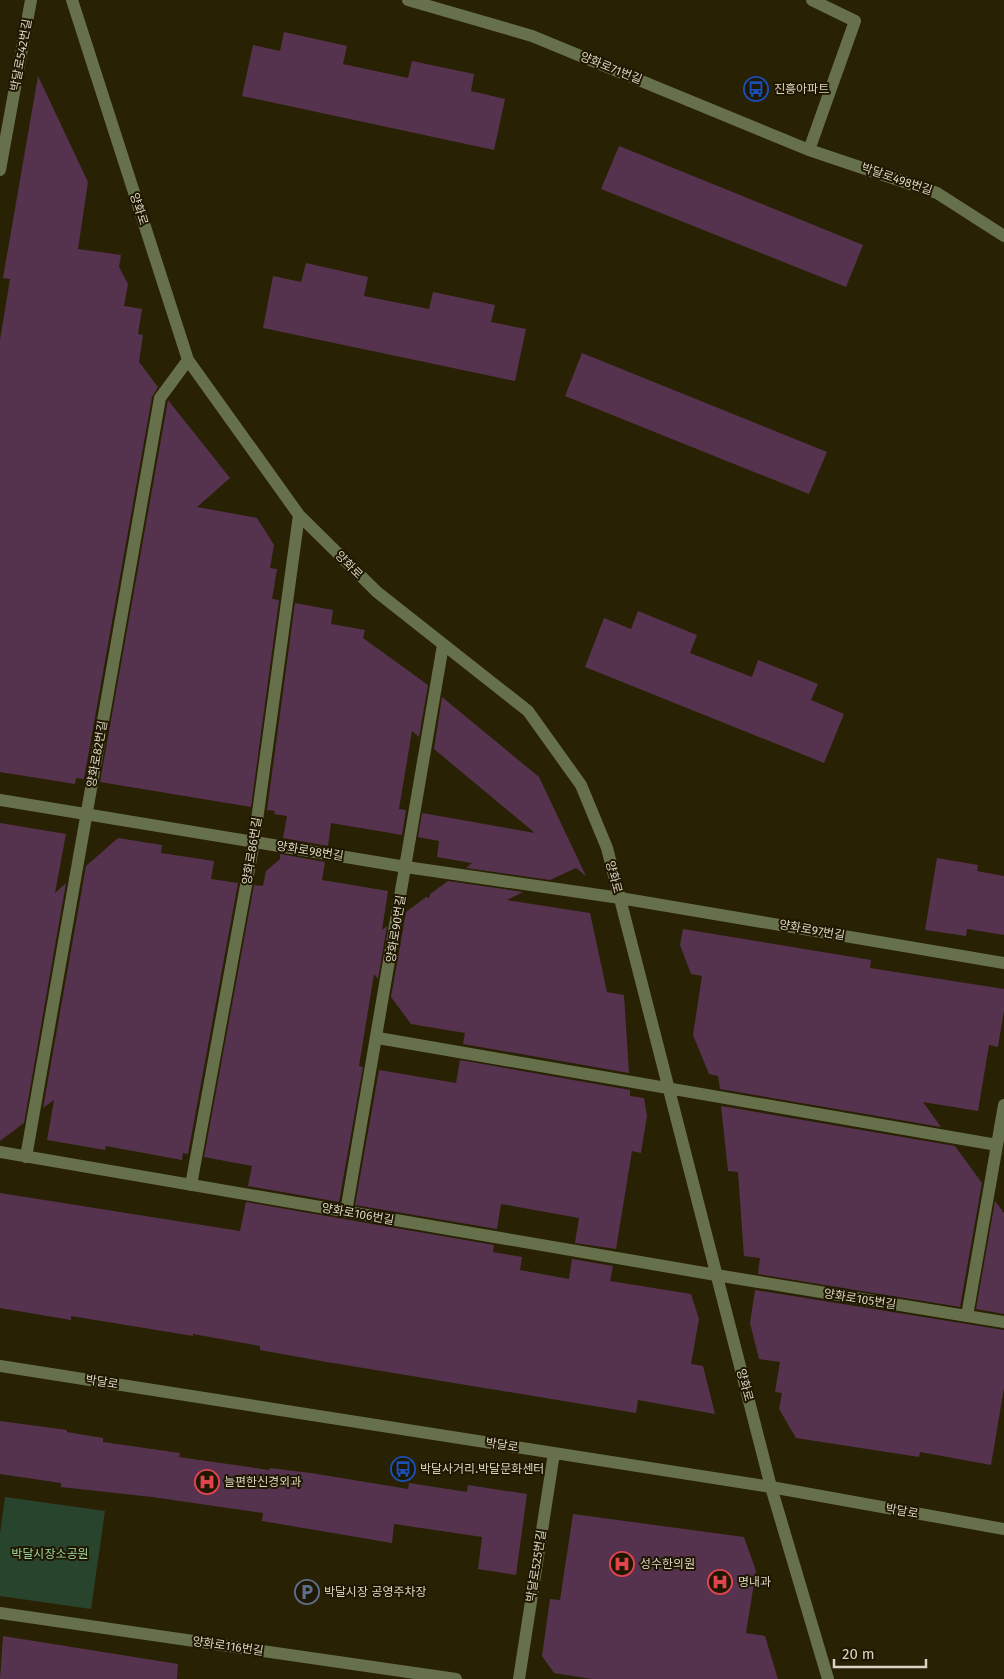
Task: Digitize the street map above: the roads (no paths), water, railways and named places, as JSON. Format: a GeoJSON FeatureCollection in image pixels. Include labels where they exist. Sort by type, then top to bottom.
{"type":"FeatureCollection","features":[{"type":"Feature","properties":{"kind":"street","name":"박달로542번길"},"geometry":{"type":"LineString","coordinates":[[0,170],[31,0]]}},
{"type":"Feature","properties":{"kind":"street","name":"양화로"},"geometry":{"type":"LineString","coordinates":[[72,0],[188,360],[300,515],[376,592],[528,711],[581,785],[607,848],[771,1487],[828,1679]]}},
{"type":"Feature","properties":{"kind":"street","name":"양화로71번길"},"geometry":{"type":"LineString","coordinates":[[408,0],[427,2],[532,36],[809,150]]}},
{"type":"Feature","properties":{"kind":"street"},"geometry":{"type":"LineString","coordinates":[[809,150],[855,21],[812,0]]}},
{"type":"Feature","properties":{"kind":"street","name":"박달로498번길"},"geometry":{"type":"LineString","coordinates":[[809,150],[937,193],[1004,236]]}},
{"type":"Feature","properties":{"kind":"street","name":"양화로82번길"},"geometry":{"type":"LineString","coordinates":[[26,1157],[160,398],[188,360]]}},
{"type":"Feature","properties":{"kind":"street","name":"양화로86번길"},"geometry":{"type":"LineString","coordinates":[[191,1185],[254,842],[300,515]]}},
{"type":"Feature","properties":{"kind":"street","name":"양화로90번길"},"geometry":{"type":"LineString","coordinates":[[346,1212],[378,1038],[443,645]]}},
{"type":"Feature","properties":{"kind":"street","name":"양화로98번길"},"geometry":{"type":"LineString","coordinates":[[0,800],[406,867],[620,898]]}},
{"type":"Feature","properties":{"kind":"street","name":"양화로97번길"},"geometry":{"type":"LineString","coordinates":[[620,898],[1004,963]]}},
{"type":"Feature","properties":{"kind":"street"},"geometry":{"type":"LineString","coordinates":[[378,1038],[668,1090],[997,1145]]}},
{"type":"Feature","properties":{"kind":"street"},"geometry":{"type":"LineString","coordinates":[[966,1316],[1004,1105]]}},
{"type":"Feature","properties":{"kind":"street","name":"양화로106번길"},"geometry":{"type":"LineString","coordinates":[[0,1152],[716,1276]]}},
{"type":"Feature","properties":{"kind":"street","name":"양화로105번길"},"geometry":{"type":"LineString","coordinates":[[716,1276],[1004,1322]]}},
{"type":"Feature","properties":{"kind":"street","name":"박달로"},"geometry":{"type":"LineString","coordinates":[[0,1366],[771,1487],[1004,1529]]}},
{"type":"Feature","properties":{"kind":"street","name":"박달로525번길"},"geometry":{"type":"LineString","coordinates":[[519,1679],[554,1453]]}},
{"type":"Feature","properties":{"kind":"street","name":"양화로116번길"},"geometry":{"type":"LineString","coordinates":[[0,1612],[456,1679]]}},
{"type":"Feature","properties":{"kind":"place","name":"진흥아파트"},"geometry":{"type":"Point","coordinates":[756,89]}},
{"type":"Feature","properties":{"kind":"place","name":"박달사거리.박달문화센터"},"geometry":{"type":"Point","coordinates":[403,1469]}},
{"type":"Feature","properties":{"kind":"place","name":"늘편한신경외과"},"geometry":{"type":"Point","coordinates":[207,1482]}},
{"type":"Feature","properties":{"kind":"place","name":"성수한의원"},"geometry":{"type":"Point","coordinates":[622,1564]}},
{"type":"Feature","properties":{"kind":"place","name":"명내과"},"geometry":{"type":"Point","coordinates":[720,1582]}},
{"type":"Feature","properties":{"kind":"place","name":"박달시장 공영주차장"},"geometry":{"type":"Point","coordinates":[307,1592]}},
{"type":"Feature","properties":{"kind":"park label","name":"박달시장소공원"},"geometry":{"type":"Point","coordinates":[50,1554]}}]}
